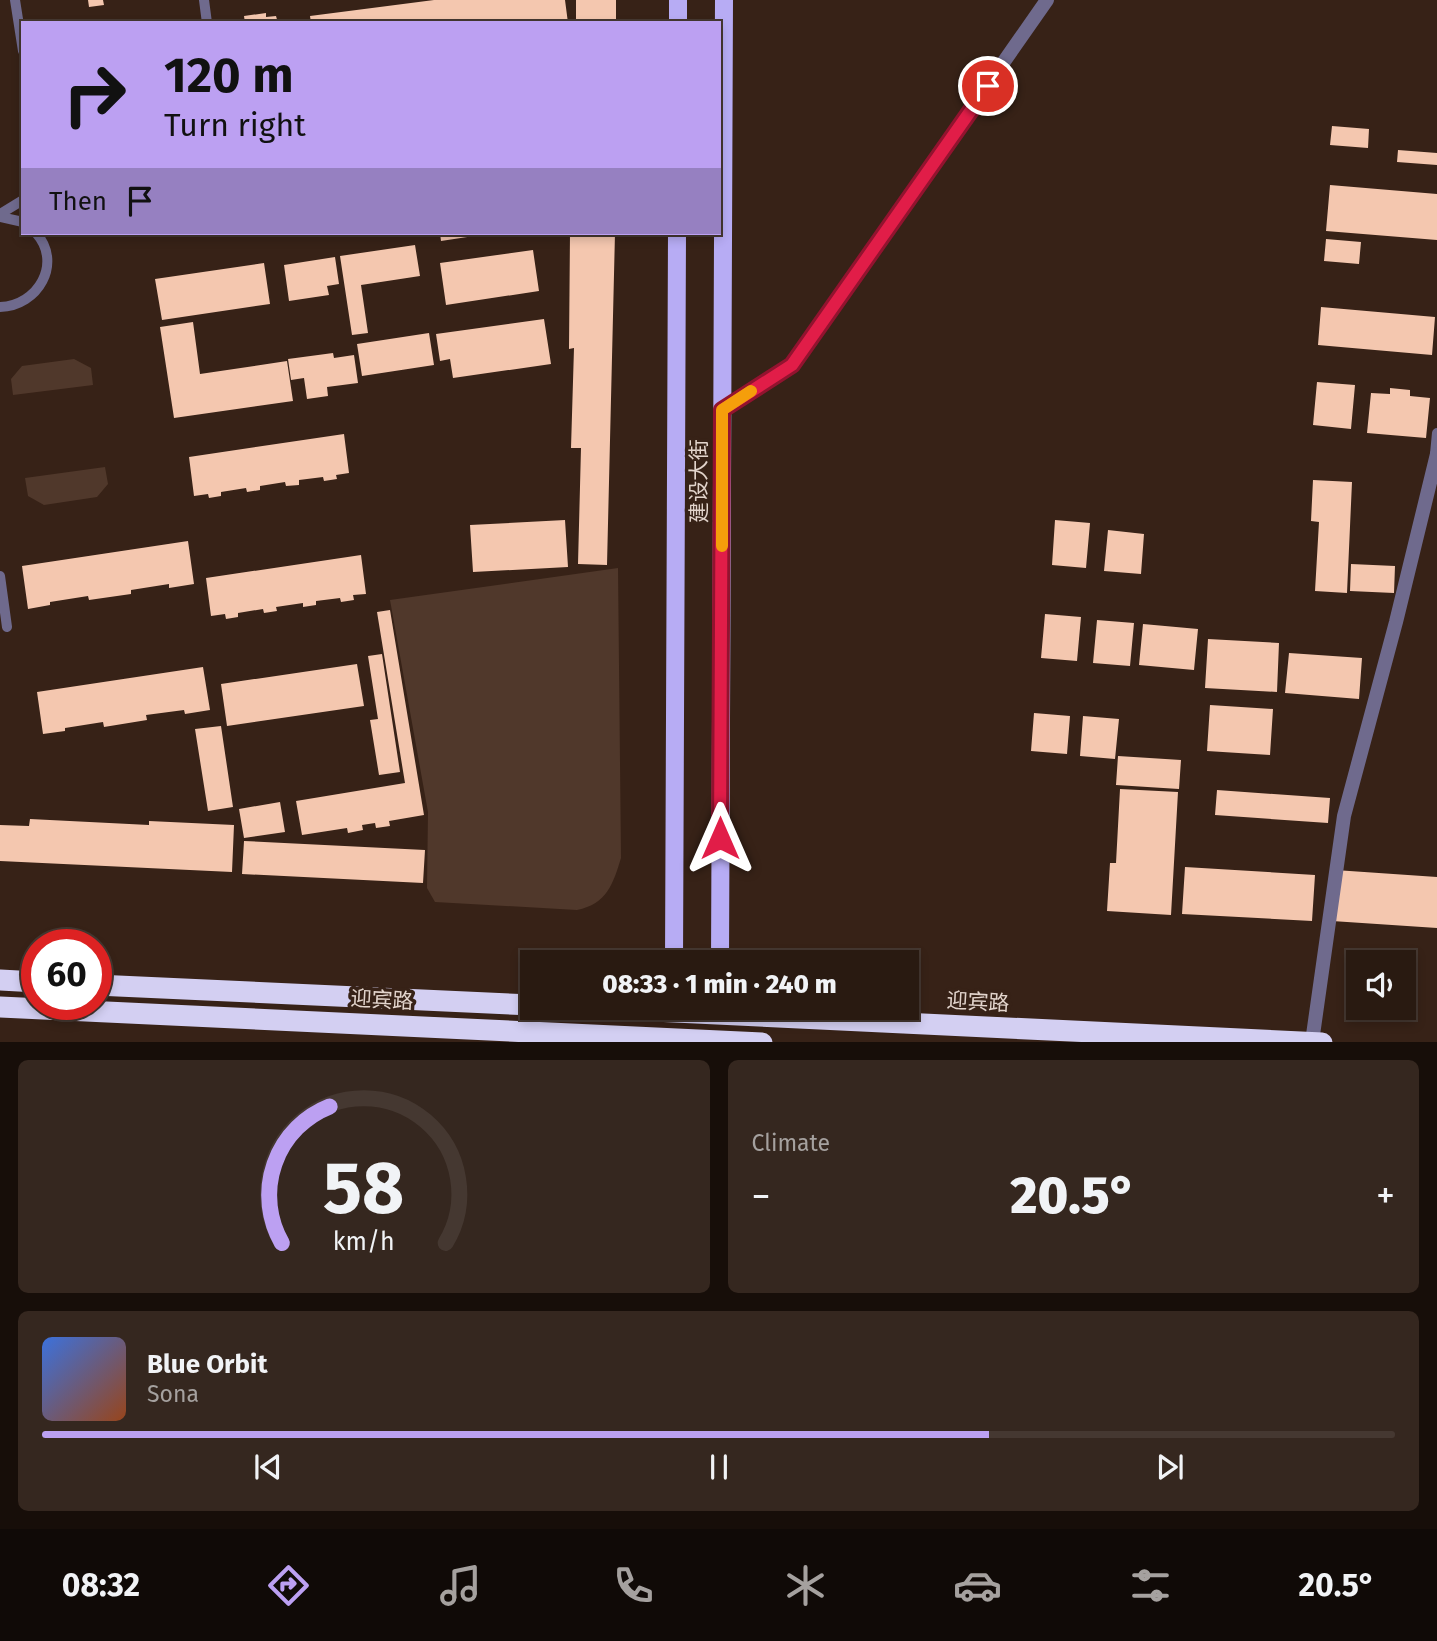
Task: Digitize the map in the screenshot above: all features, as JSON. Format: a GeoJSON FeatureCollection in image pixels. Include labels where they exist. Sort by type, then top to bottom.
{"type":"FeatureCollection","features":[{"type":"Feature","properties":{"kind":"highway"},"geometry":{"type":"LineString","coordinates":[[0,980],[21,981]]}},
{"type":"Feature","properties":{"kind":"highway","name":"迎宾路"},"geometry":{"type":"LineString","coordinates":[[112,986],[520,1004]]}},
{"type":"Feature","properties":{"kind":"highway","name":"迎宾路"},"geometry":{"type":"LineString","coordinates":[[0,1007],[622,1039],[762,1042]]}},
{"type":"Feature","properties":{"kind":"highway","name":"迎宾路"},"geometry":{"type":"LineString","coordinates":[[892,1020],[1322,1042]]}},
{"type":"Feature","properties":{"kind":"main road"},"geometry":{"type":"LineString","coordinates":[[678,0],[678,21]]}},
{"type":"Feature","properties":{"kind":"main road","name":"建设大街"},"geometry":{"type":"LineString","coordinates":[[720,950],[724,0]]}},
{"type":"Feature","properties":{"kind":"main road","name":"建设大街"},"geometry":{"type":"LineString","coordinates":[[674,950],[677,235]]}},
{"type":"Feature","properties":{"kind":"main road"},"geometry":{"type":"LineString","coordinates":[[674,1020],[674,1039]]}},
{"type":"Feature","properties":{"kind":"main road"},"geometry":{"type":"LineString","coordinates":[[720,1020],[720,1041]]}},
{"type":"Feature","properties":{"kind":"street"},"geometry":{"type":"LineString","coordinates":[[722,410],[792,365],[1047,0]]}},
{"type":"Feature","properties":{"kind":"street"},"geometry":{"type":"LineString","coordinates":[[1312,1042],[1343,816],[1396,622],[1436,454]]}},
{"type":"Feature","properties":{"kind":"lane"},"geometry":{"type":"LineString","coordinates":[[15,0],[21,38]]}},
{"type":"Feature","properties":{"kind":"lane"},"geometry":{"type":"LineString","coordinates":[[204,0],[207,21]]}},
{"type":"Feature","properties":{"kind":"lane"},"geometry":{"type":"LineString","coordinates":[[0,216],[21,201]]}},
{"type":"Feature","properties":{"kind":"lane"},"geometry":{"type":"LineString","coordinates":[[0,216],[21,221]]}},
{"type":"Feature","properties":{"kind":"lane"},"geometry":{"type":"LineString","coordinates":[[0,307],[21,303],[40,287],[46,276],[46,250],[37,235]]}},
{"type":"Feature","properties":{"kind":"lane"},"geometry":{"type":"LineString","coordinates":[[1436,454],[1437,433]]}},
{"type":"Feature","properties":{"kind":"lane"},"geometry":{"type":"LineString","coordinates":[[0,576],[7,627]]}},
{"type":"Feature","properties":{"kind":"shaded area"},"geometry":{"type":"Polygon","coordinates":[[[74,359],[91,368],[93,385],[13,395],[11,379],[22,366],[74,359]]]}},
{"type":"Feature","properties":{"kind":"shaded area"},"geometry":{"type":"Polygon","coordinates":[[[105,467],[108,484],[97,497],[44,505],[28,496],[25,478],[105,467]]]}},
{"type":"Feature","properties":{"kind":"shaded area"},"geometry":{"type":"Polygon","coordinates":[[[618,568],[621,858],[607,892],[595,903],[577,910],[435,902],[427,888],[428,812],[390,600],[618,568]]]}},
{"type":"Feature","properties":{"kind":"building"},"geometry":{"type":"Polygon","coordinates":[[[88,0],[103,0],[104,5],[89,7],[88,0]]]}},
{"type":"Feature","properties":{"kind":"building"},"geometry":{"type":"Polygon","coordinates":[[[434,0],[565,0],[568,21],[311,21],[310,16],[434,0]]]}},
{"type":"Feature","properties":{"kind":"building"},"geometry":{"type":"Polygon","coordinates":[[[576,0],[616,0],[616,21],[576,21],[576,0]]]}},
{"type":"Feature","properties":{"kind":"building"},"geometry":{"type":"Polygon","coordinates":[[[266,13],[266,17],[276,16],[277,21],[245,21],[244,16],[266,13]]]}},
{"type":"Feature","properties":{"kind":"building"},"geometry":{"type":"Polygon","coordinates":[[[1332,126],[1369,129],[1368,148],[1330,145],[1332,126]]]}},
{"type":"Feature","properties":{"kind":"building"},"geometry":{"type":"Polygon","coordinates":[[[1398,150],[1437,153],[1437,165],[1397,162],[1398,150]]]}},
{"type":"Feature","properties":{"kind":"building"},"geometry":{"type":"Polygon","coordinates":[[[1330,185],[1437,194],[1437,240],[1326,231],[1330,185]]]}},
{"type":"Feature","properties":{"kind":"building"},"geometry":{"type":"Polygon","coordinates":[[[440,235],[480,235],[441,241],[440,235]]]}},
{"type":"Feature","properties":{"kind":"building"},"geometry":{"type":"Polygon","coordinates":[[[570,235],[615,235],[607,565],[578,564],[581,448],[571,448],[574,348],[569,349],[570,235]]]}},
{"type":"Feature","properties":{"kind":"building"},"geometry":{"type":"Polygon","coordinates":[[[1326,239],[1361,242],[1359,264],[1324,261],[1326,239]]]}},
{"type":"Feature","properties":{"kind":"building"},"geometry":{"type":"Polygon","coordinates":[[[415,245],[420,276],[361,285],[368,333],[352,335],[340,256],[415,245]]]}},
{"type":"Feature","properties":{"kind":"building"},"geometry":{"type":"Polygon","coordinates":[[[533,250],[539,291],[446,305],[440,263],[533,250]]]}},
{"type":"Feature","properties":{"kind":"building"},"geometry":{"type":"Polygon","coordinates":[[[335,257],[339,284],[327,286],[329,295],[289,301],[284,265],[335,257]]]}},
{"type":"Feature","properties":{"kind":"building"},"geometry":{"type":"Polygon","coordinates":[[[264,263],[270,304],[162,320],[155,279],[264,263]]]}},
{"type":"Feature","properties":{"kind":"building"},"geometry":{"type":"Polygon","coordinates":[[[1321,307],[1435,317],[1432,355],[1318,345],[1321,307]]]}},
{"type":"Feature","properties":{"kind":"building"},"geometry":{"type":"Polygon","coordinates":[[[544,319],[551,364],[453,378],[450,359],[440,361],[436,334],[544,319]]]}},
{"type":"Feature","properties":{"kind":"building"},"geometry":{"type":"Polygon","coordinates":[[[193,322],[200,374],[287,361],[293,401],[174,418],[160,327],[193,322]]]}},
{"type":"Feature","properties":{"kind":"building"},"geometry":{"type":"Polygon","coordinates":[[[429,333],[434,365],[362,376],[357,344],[429,333]]]}},
{"type":"Feature","properties":{"kind":"building"},"geometry":{"type":"Polygon","coordinates":[[[333,353],[334,358],[354,355],[358,383],[327,387],[328,396],[307,399],[304,378],[291,380],[288,359],[333,353]]]}},
{"type":"Feature","properties":{"kind":"building"},"geometry":{"type":"Polygon","coordinates":[[[1317,382],[1355,385],[1351,429],[1313,425],[1317,382]]]}},
{"type":"Feature","properties":{"kind":"building"},"geometry":{"type":"Polygon","coordinates":[[[1390,388],[1410,390],[1410,396],[1430,398],[1426,438],[1367,433],[1371,393],[1390,394],[1390,388]]]}},
{"type":"Feature","properties":{"kind":"building"},"geometry":{"type":"Polygon","coordinates":[[[344,434],[349,473],[336,475],[337,479],[324,481],[323,477],[299,480],[299,485],[286,486],[285,482],[260,486],[260,490],[247,492],[246,488],[221,492],[221,496],[209,498],[208,494],[194,496],[189,457],[344,434]]]}},
{"type":"Feature","properties":{"kind":"building"},"geometry":{"type":"Polygon","coordinates":[[[1313,480],[1352,482],[1347,593],[1315,591],[1319,522],[1311,521],[1313,480]]]}},
{"type":"Feature","properties":{"kind":"building"},"geometry":{"type":"Polygon","coordinates":[[[565,520],[568,567],[473,572],[470,525],[565,520]]]}},
{"type":"Feature","properties":{"kind":"building"},"geometry":{"type":"Polygon","coordinates":[[[1055,520],[1090,523],[1086,568],[1052,565],[1055,520]]]}},
{"type":"Feature","properties":{"kind":"building"},"geometry":{"type":"Polygon","coordinates":[[[1108,530],[1144,534],[1141,574],[1104,571],[1108,530]]]}},
{"type":"Feature","properties":{"kind":"building"},"geometry":{"type":"Polygon","coordinates":[[[188,541],[194,584],[169,588],[169,584],[131,590],[131,594],[89,600],[88,596],[50,602],[50,605],[28,609],[22,566],[188,541]]]}},
{"type":"Feature","properties":{"kind":"building"},"geometry":{"type":"Polygon","coordinates":[[[361,555],[366,594],[353,595],[354,600],[341,602],[340,598],[316,601],[316,605],[303,607],[303,603],[276,607],[277,611],[264,613],[263,609],[238,613],[238,617],[226,619],[225,614],[211,616],[206,578],[361,555]]]}},
{"type":"Feature","properties":{"kind":"building"},"geometry":{"type":"Polygon","coordinates":[[[1351,564],[1395,566],[1394,593],[1350,591],[1351,564]]]}},
{"type":"Feature","properties":{"kind":"building"},"geometry":{"type":"Polygon","coordinates":[[[390,610],[424,815],[389,821],[390,826],[376,828],[375,823],[362,825],[363,830],[348,833],[347,828],[302,835],[296,801],[405,783],[377,612],[390,610]]]}},
{"type":"Feature","properties":{"kind":"building"},"geometry":{"type":"Polygon","coordinates":[[[1045,614],[1081,617],[1077,661],[1041,658],[1045,614]]]}},
{"type":"Feature","properties":{"kind":"building"},"geometry":{"type":"Polygon","coordinates":[[[1097,620],[1134,623],[1130,666],[1093,663],[1097,620]]]}},
{"type":"Feature","properties":{"kind":"building"},"geometry":{"type":"Polygon","coordinates":[[[1143,624],[1198,629],[1194,670],[1139,665],[1143,624]]]}},
{"type":"Feature","properties":{"kind":"building"},"geometry":{"type":"Polygon","coordinates":[[[1208,639],[1279,643],[1277,692],[1205,688],[1208,639]]]}},
{"type":"Feature","properties":{"kind":"building"},"geometry":{"type":"Polygon","coordinates":[[[1289,653],[1362,658],[1359,699],[1285,693],[1289,653]]]}},
{"type":"Feature","properties":{"kind":"building"},"geometry":{"type":"Polygon","coordinates":[[[382,654],[400,772],[379,775],[370,720],[378,719],[368,656],[382,654]]]}},
{"type":"Feature","properties":{"kind":"building"},"geometry":{"type":"Polygon","coordinates":[[[357,664],[364,706],[227,726],[221,684],[357,664]]]}},
{"type":"Feature","properties":{"kind":"building"},"geometry":{"type":"Polygon","coordinates":[[[203,667],[210,710],[146,715],[147,720],[104,727],[103,722],[43,734],[37,692],[203,667]]]}},
{"type":"Feature","properties":{"kind":"building"},"geometry":{"type":"Polygon","coordinates":[[[1210,705],[1273,709],[1270,755],[1207,751],[1210,705]]]}},
{"type":"Feature","properties":{"kind":"building"},"geometry":{"type":"Polygon","coordinates":[[[1034,713],[1070,716],[1067,754],[1031,751],[1034,713]]]}},
{"type":"Feature","properties":{"kind":"building"},"geometry":{"type":"Polygon","coordinates":[[[1083,716],[1119,719],[1115,759],[1080,756],[1083,716]]]}},
{"type":"Feature","properties":{"kind":"building"},"geometry":{"type":"Polygon","coordinates":[[[221,726],[233,807],[208,811],[195,729],[221,726]]]}},
{"type":"Feature","properties":{"kind":"building"},"geometry":{"type":"Polygon","coordinates":[[[1118,756],[1181,760],[1179,789],[1116,785],[1118,756]]]}},
{"type":"Feature","properties":{"kind":"building"},"geometry":{"type":"Polygon","coordinates":[[[1120,789],[1178,792],[1171,915],[1107,911],[1110,863],[1116,863],[1120,789]]]}},
{"type":"Feature","properties":{"kind":"building"},"geometry":{"type":"Polygon","coordinates":[[[1217,790],[1330,798],[1328,823],[1215,815],[1217,790]]]}},
{"type":"Feature","properties":{"kind":"building"},"geometry":{"type":"Polygon","coordinates":[[[280,802],[285,832],[244,838],[239,809],[280,802]]]}},
{"type":"Feature","properties":{"kind":"building"},"geometry":{"type":"Polygon","coordinates":[[[30,819],[149,825],[149,821],[234,825],[232,872],[0,861],[0,825],[29,826],[30,819]]]}},
{"type":"Feature","properties":{"kind":"building"},"geometry":{"type":"Polygon","coordinates":[[[244,841],[425,850],[423,883],[242,874],[244,841]]]}},
{"type":"Feature","properties":{"kind":"building"},"geometry":{"type":"Polygon","coordinates":[[[1185,867],[1315,875],[1312,921],[1182,914],[1185,867]]]}},
{"type":"Feature","properties":{"kind":"building"},"geometry":{"type":"Polygon","coordinates":[[[1335,870],[1437,877],[1437,928],[1332,921],[1335,870]]]}},
{"type":"Feature","properties":{"kind":"slow traffic"},"geometry":{"type":"LineString","coordinates":[[722,546],[722,410],[751,391]]}},
{"type":"Feature","properties":{"kind":"route"},"geometry":{"type":"LineString","coordinates":[[720,838],[722,410],[792,365],[988,86]]}}]}
